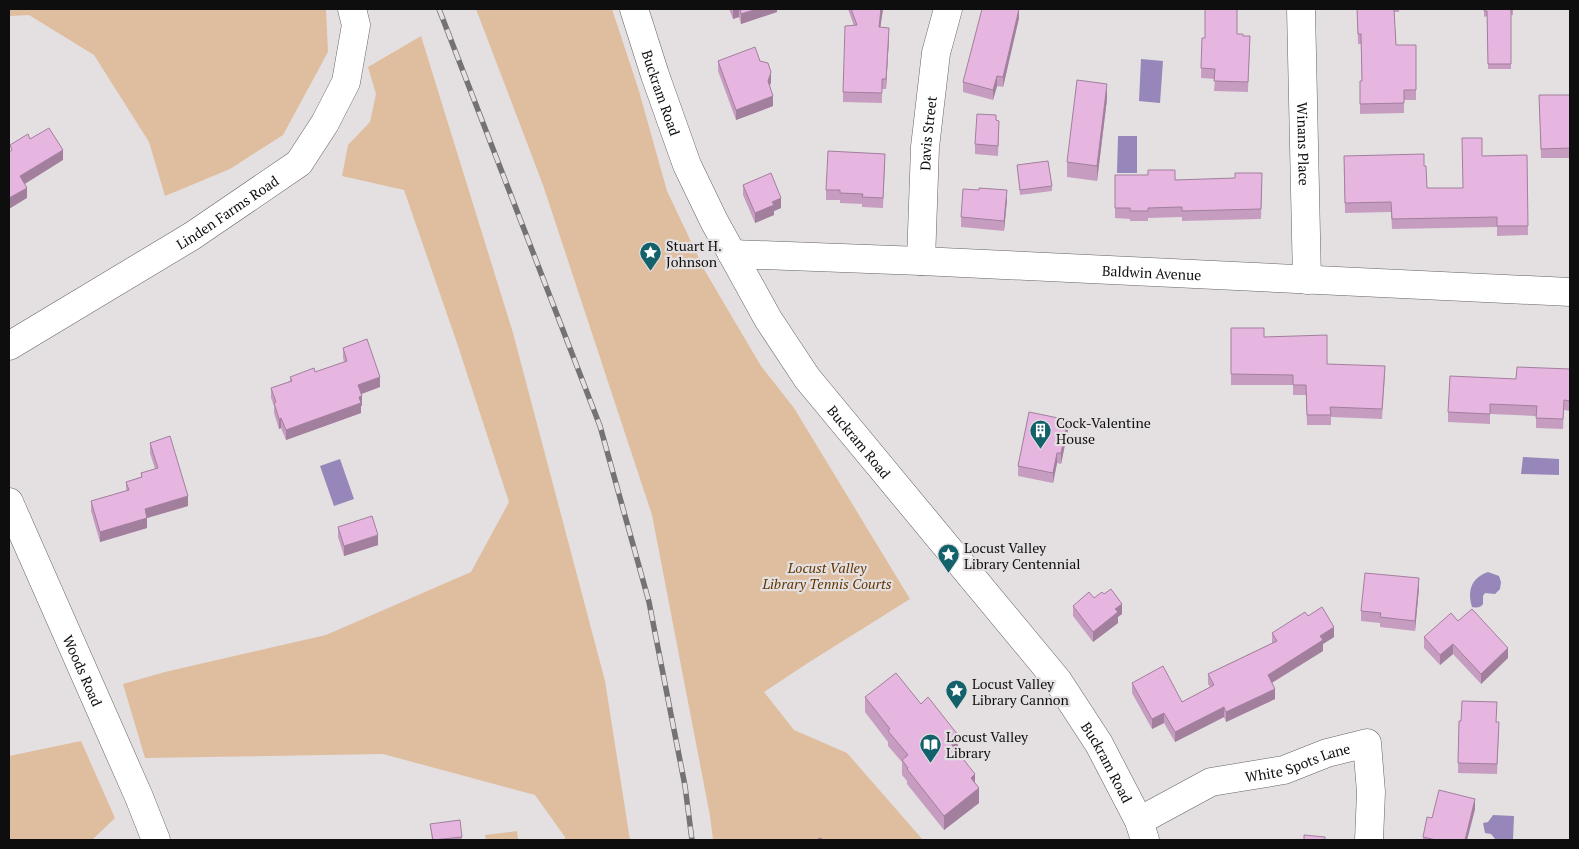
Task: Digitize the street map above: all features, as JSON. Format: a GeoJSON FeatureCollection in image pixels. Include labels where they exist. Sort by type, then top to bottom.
{"type":"FeatureCollection","features":[{"type":"Feature","properties":{"kind":"street","name":"Linden Farms Road"},"geometry":{"type":"LineString","coordinates":[[9,346],[192,236],[299,163],[325,123],[346,82],[356,25],[352,9]]}},
{"type":"Feature","properties":{"kind":"street","name":"Buckram Road"},"geometry":{"type":"LineString","coordinates":[[634,9],[687,165],[714,220],[768,319],[807,378],[1058,681],[1098,744],[1142,830]]}},
{"type":"Feature","properties":{"kind":"street","name":"Davis Street"},"geometry":{"type":"LineString","coordinates":[[921,261],[925,147],[936,53],[948,9]]}},
{"type":"Feature","properties":{"kind":"street","name":"Winans Place"},"geometry":{"type":"LineString","coordinates":[[1301,9],[1307,280]]}},
{"type":"Feature","properties":{"kind":"street","name":"Baldwin Avenue"},"geometry":{"type":"LineString","coordinates":[[732,254],[921,261],[1570,292]]}},
{"type":"Feature","properties":{"kind":"street","name":"Woods Road"},"geometry":{"type":"LineString","coordinates":[[9,502],[139,797],[156,840]]}},
{"type":"Feature","properties":{"kind":"street","name":"White Spots Lane"},"geometry":{"type":"LineString","coordinates":[[1142,830],[1211,782],[1284,770],[1327,753],[1367,743],[1371,792],[1369,840]]}},
{"type":"Feature","properties":{"kind":"green space"},"geometry":{"type":"Polygon","coordinates":[[[9,9],[326,9],[328,52],[283,135],[230,169],[165,196],[149,142],[94,55],[29,15],[9,16],[9,9]]]}},
{"type":"Feature","properties":{"kind":"green space","name":"Locust Valley Library Tennis Courts"},"geometry":{"type":"Polygon","coordinates":[[[476,9],[612,9],[639,91],[667,191],[705,271],[761,366],[794,408],[910,599],[764,692],[794,730],[847,753],[923,840],[713,840],[652,515],[543,185],[476,9]]]}},
{"type":"Feature","properties":{"kind":"green space"},"geometry":{"type":"Polygon","coordinates":[[[421,36],[513,333],[605,681],[630,840],[565,840],[565,837],[535,795],[383,754],[145,758],[123,684],[165,672],[326,635],[471,572],[509,502],[404,190],[342,176],[348,145],[370,122],[376,94],[368,67],[421,36]]]}},
{"type":"Feature","properties":{"kind":"green space"},"geometry":{"type":"Polygon","coordinates":[[[81,741],[115,818],[92,840],[9,840],[9,756],[81,741]]]}},
{"type":"Feature","properties":{"kind":"green space"},"geometry":{"type":"Polygon","coordinates":[[[517,831],[518,840],[486,840],[485,835],[517,831]]]}},
{"type":"Feature","properties":{"kind":"shaded area"},"geometry":{"type":"Polygon","coordinates":[[[1141,59],[1163,61],[1160,103],[1139,101],[1141,59]]]}},
{"type":"Feature","properties":{"kind":"shaded area"},"geometry":{"type":"Polygon","coordinates":[[[1118,136],[1137,136],[1137,173],[1117,173],[1118,136]]]}},
{"type":"Feature","properties":{"kind":"shaded area"},"geometry":{"type":"Polygon","coordinates":[[[1523,457],[1559,459],[1559,475],[1521,474],[1523,457]]]}},
{"type":"Feature","properties":{"kind":"shaded area"},"geometry":{"type":"Polygon","coordinates":[[[340,459],[354,499],[334,506],[320,466],[340,459]]]}},
{"type":"Feature","properties":{"kind":"shaded area"},"geometry":{"type":"Polygon","coordinates":[[[1488,572],[1499,576],[1501,582],[1500,589],[1495,594],[1485,593],[1483,604],[1478,607],[1472,607],[1470,590],[1474,581],[1488,572]]]}},
{"type":"Feature","properties":{"kind":"shaded area"},"geometry":{"type":"Polygon","coordinates":[[[1493,815],[1514,816],[1513,840],[1496,840],[1491,834],[1485,833],[1483,823],[1488,822],[1493,815]]]}},
{"type":"Feature","properties":{"kind":"building"},"geometry":{"type":"Polygon","coordinates":[[[740,9],[757,9],[741,14],[740,9]]]}},
{"type":"Feature","properties":{"kind":"building"},"geometry":{"type":"Polygon","coordinates":[[[851,9],[881,9],[879,27],[889,28],[886,79],[882,79],[882,93],[843,92],[845,26],[857,25],[851,9]]]}},
{"type":"Feature","properties":{"kind":"building"},"geometry":{"type":"Polygon","coordinates":[[[982,9],[1019,9],[1003,77],[997,76],[993,90],[963,82],[982,9]]]}},
{"type":"Feature","properties":{"kind":"building"},"geometry":{"type":"Polygon","coordinates":[[[1205,9],[1237,9],[1237,34],[1250,36],[1248,82],[1214,81],[1215,69],[1201,68],[1202,38],[1205,38],[1205,9]]]}},
{"type":"Feature","properties":{"kind":"building"},"geometry":{"type":"Polygon","coordinates":[[[1357,9],[1394,9],[1396,45],[1416,45],[1416,90],[1404,90],[1404,103],[1360,104],[1360,81],[1362,81],[1361,34],[1358,34],[1357,9]]]}},
{"type":"Feature","properties":{"kind":"building"},"geometry":{"type":"Polygon","coordinates":[[[1484,9],[1513,9],[1511,10],[1511,64],[1488,64],[1487,11],[1484,11],[1484,9]]]}},
{"type":"Feature","properties":{"kind":"building"},"geometry":{"type":"Polygon","coordinates":[[[755,47],[760,61],[768,63],[771,72],[768,81],[773,96],[736,110],[718,61],[755,47]]]}},
{"type":"Feature","properties":{"kind":"building"},"geometry":{"type":"Polygon","coordinates":[[[1077,80],[1107,84],[1097,166],[1067,162],[1077,80]]]}},
{"type":"Feature","properties":{"kind":"building"},"geometry":{"type":"Polygon","coordinates":[[[1539,95],[1570,95],[1570,148],[1541,149],[1539,95]]]}},
{"type":"Feature","properties":{"kind":"building"},"geometry":{"type":"Polygon","coordinates":[[[977,114],[996,115],[996,120],[999,121],[998,146],[975,144],[977,114]]]}},
{"type":"Feature","properties":{"kind":"building"},"geometry":{"type":"Polygon","coordinates":[[[49,128],[63,150],[20,176],[27,188],[9,198],[9,152],[12,150],[10,145],[28,134],[30,139],[49,128]]]}},
{"type":"Feature","properties":{"kind":"building"},"geometry":{"type":"Polygon","coordinates":[[[1462,138],[1482,138],[1482,156],[1527,155],[1528,226],[1497,226],[1497,217],[1392,219],[1391,202],[1345,203],[1344,156],[1424,154],[1427,188],[1463,188],[1462,138]]]}},
{"type":"Feature","properties":{"kind":"building"},"geometry":{"type":"Polygon","coordinates":[[[828,151],[885,154],[883,198],[862,197],[863,194],[840,193],[840,190],[826,190],[828,151]]]}},
{"type":"Feature","properties":{"kind":"building"},"geometry":{"type":"Polygon","coordinates":[[[1048,161],[1052,186],[1020,190],[1017,165],[1048,161]]]}},
{"type":"Feature","properties":{"kind":"building"},"geometry":{"type":"Polygon","coordinates":[[[1148,170],[1175,170],[1175,180],[1235,178],[1235,173],[1262,173],[1261,209],[1182,211],[1182,207],[1148,208],[1148,211],[1130,211],[1130,208],[1115,208],[1115,175],[1148,175],[1148,170]]]}},
{"type":"Feature","properties":{"kind":"building"},"geometry":{"type":"Polygon","coordinates":[[[771,173],[781,198],[772,202],[774,205],[755,213],[743,185],[771,173]]]}},
{"type":"Feature","properties":{"kind":"building"},"geometry":{"type":"Polygon","coordinates":[[[979,188],[1007,190],[1004,221],[961,217],[963,189],[979,190],[979,188]]]}},
{"type":"Feature","properties":{"kind":"building"},"geometry":{"type":"Polygon","coordinates":[[[1231,328],[1264,328],[1264,337],[1327,335],[1327,364],[1385,366],[1382,409],[1330,407],[1331,415],[1307,415],[1306,385],[1293,385],[1293,375],[1231,374],[1231,328]]]}},
{"type":"Feature","properties":{"kind":"building"},"geometry":{"type":"Polygon","coordinates":[[[367,339],[380,377],[358,385],[362,396],[359,397],[361,403],[286,430],[281,418],[279,419],[271,388],[292,381],[290,377],[314,368],[315,372],[347,361],[343,348],[367,339]]]}},
{"type":"Feature","properties":{"kind":"building"},"geometry":{"type":"Polygon","coordinates":[[[1517,367],[1570,369],[1570,401],[1564,400],[1563,419],[1536,418],[1537,406],[1490,404],[1490,414],[1448,412],[1450,376],[1516,379],[1517,367]]]}},
{"type":"Feature","properties":{"kind":"building","name":"Cock-Valentine House"},"geometry":{"type":"Polygon","coordinates":[[[1029,412],[1068,420],[1061,453],[1057,453],[1053,473],[1018,466],[1029,412]]]}},
{"type":"Feature","properties":{"kind":"building"},"geometry":{"type":"Polygon","coordinates":[[[170,436],[188,496],[145,509],[147,518],[100,532],[91,501],[129,490],[126,482],[142,477],[141,473],[158,468],[150,443],[170,436]]]}},
{"type":"Feature","properties":{"kind":"building"},"geometry":{"type":"Polygon","coordinates":[[[372,516],[378,535],[344,546],[338,527],[372,516]]]}},
{"type":"Feature","properties":{"kind":"building"},"geometry":{"type":"Polygon","coordinates":[[[1365,573],[1419,578],[1415,621],[1380,617],[1381,613],[1361,611],[1365,573]]]}},
{"type":"Feature","properties":{"kind":"building"},"geometry":{"type":"Polygon","coordinates":[[[1111,589],[1122,604],[1115,609],[1118,612],[1093,632],[1073,606],[1089,592],[1094,598],[1102,592],[1104,594],[1111,589]]]}},
{"type":"Feature","properties":{"kind":"building"},"geometry":{"type":"Polygon","coordinates":[[[1322,607],[1334,627],[1320,636],[1323,640],[1268,675],[1275,689],[1226,712],[1224,707],[1175,732],[1164,713],[1152,719],[1132,683],[1163,666],[1182,702],[1214,685],[1208,674],[1277,641],[1272,633],[1305,612],[1308,616],[1322,607]]]}},
{"type":"Feature","properties":{"kind":"building"},"geometry":{"type":"Polygon","coordinates":[[[1472,609],[1508,648],[1481,674],[1453,644],[1440,655],[1424,637],[1451,613],[1458,621],[1472,609]]]}},
{"type":"Feature","properties":{"kind":"building","name":"Locust Valley Library"},"geometry":{"type":"Polygon","coordinates":[[[896,673],[921,704],[928,697],[958,735],[949,741],[975,774],[971,778],[979,788],[944,816],[907,769],[902,760],[908,755],[888,731],[890,729],[865,697],[896,673]]]}},
{"type":"Feature","properties":{"kind":"building"},"geometry":{"type":"Polygon","coordinates":[[[1462,701],[1497,702],[1496,722],[1499,722],[1497,764],[1458,763],[1459,721],[1461,721],[1462,701]]]}},
{"type":"Feature","properties":{"kind":"building"},"geometry":{"type":"Polygon","coordinates":[[[1439,790],[1475,799],[1465,840],[1436,840],[1423,837],[1427,817],[1432,818],[1439,790]]]}},
{"type":"Feature","properties":{"kind":"building"},"geometry":{"type":"Polygon","coordinates":[[[460,820],[462,837],[433,840],[430,824],[460,820]]]}},
{"type":"Feature","properties":{"kind":"building"},"geometry":{"type":"Polygon","coordinates":[[[1304,835],[1325,837],[1325,840],[1304,840],[1304,835]]]}},
{"type":"Feature","properties":{"kind":"railway"},"geometry":{"type":"LineString","coordinates":[[439,9],[600,426],[649,602],[685,786],[692,840]]}},
{"type":"Feature","properties":{"kind":"place","name":"Stuart H. Johnson"},"geometry":{"type":"Point","coordinates":[650,272]}},
{"type":"Feature","properties":{"kind":"place","name":"Cock-Valentine House"},"geometry":{"type":"Point","coordinates":[1040,449]}},
{"type":"Feature","properties":{"kind":"place","name":"Locust Valley Library Centennial"},"geometry":{"type":"Point","coordinates":[948,574]}},
{"type":"Feature","properties":{"kind":"place","name":"Locust Valley Library Cannon"},"geometry":{"type":"Point","coordinates":[956,710]}},
{"type":"Feature","properties":{"kind":"place","name":"Locust Valley Library"},"geometry":{"type":"Point","coordinates":[930,763]}}]}
